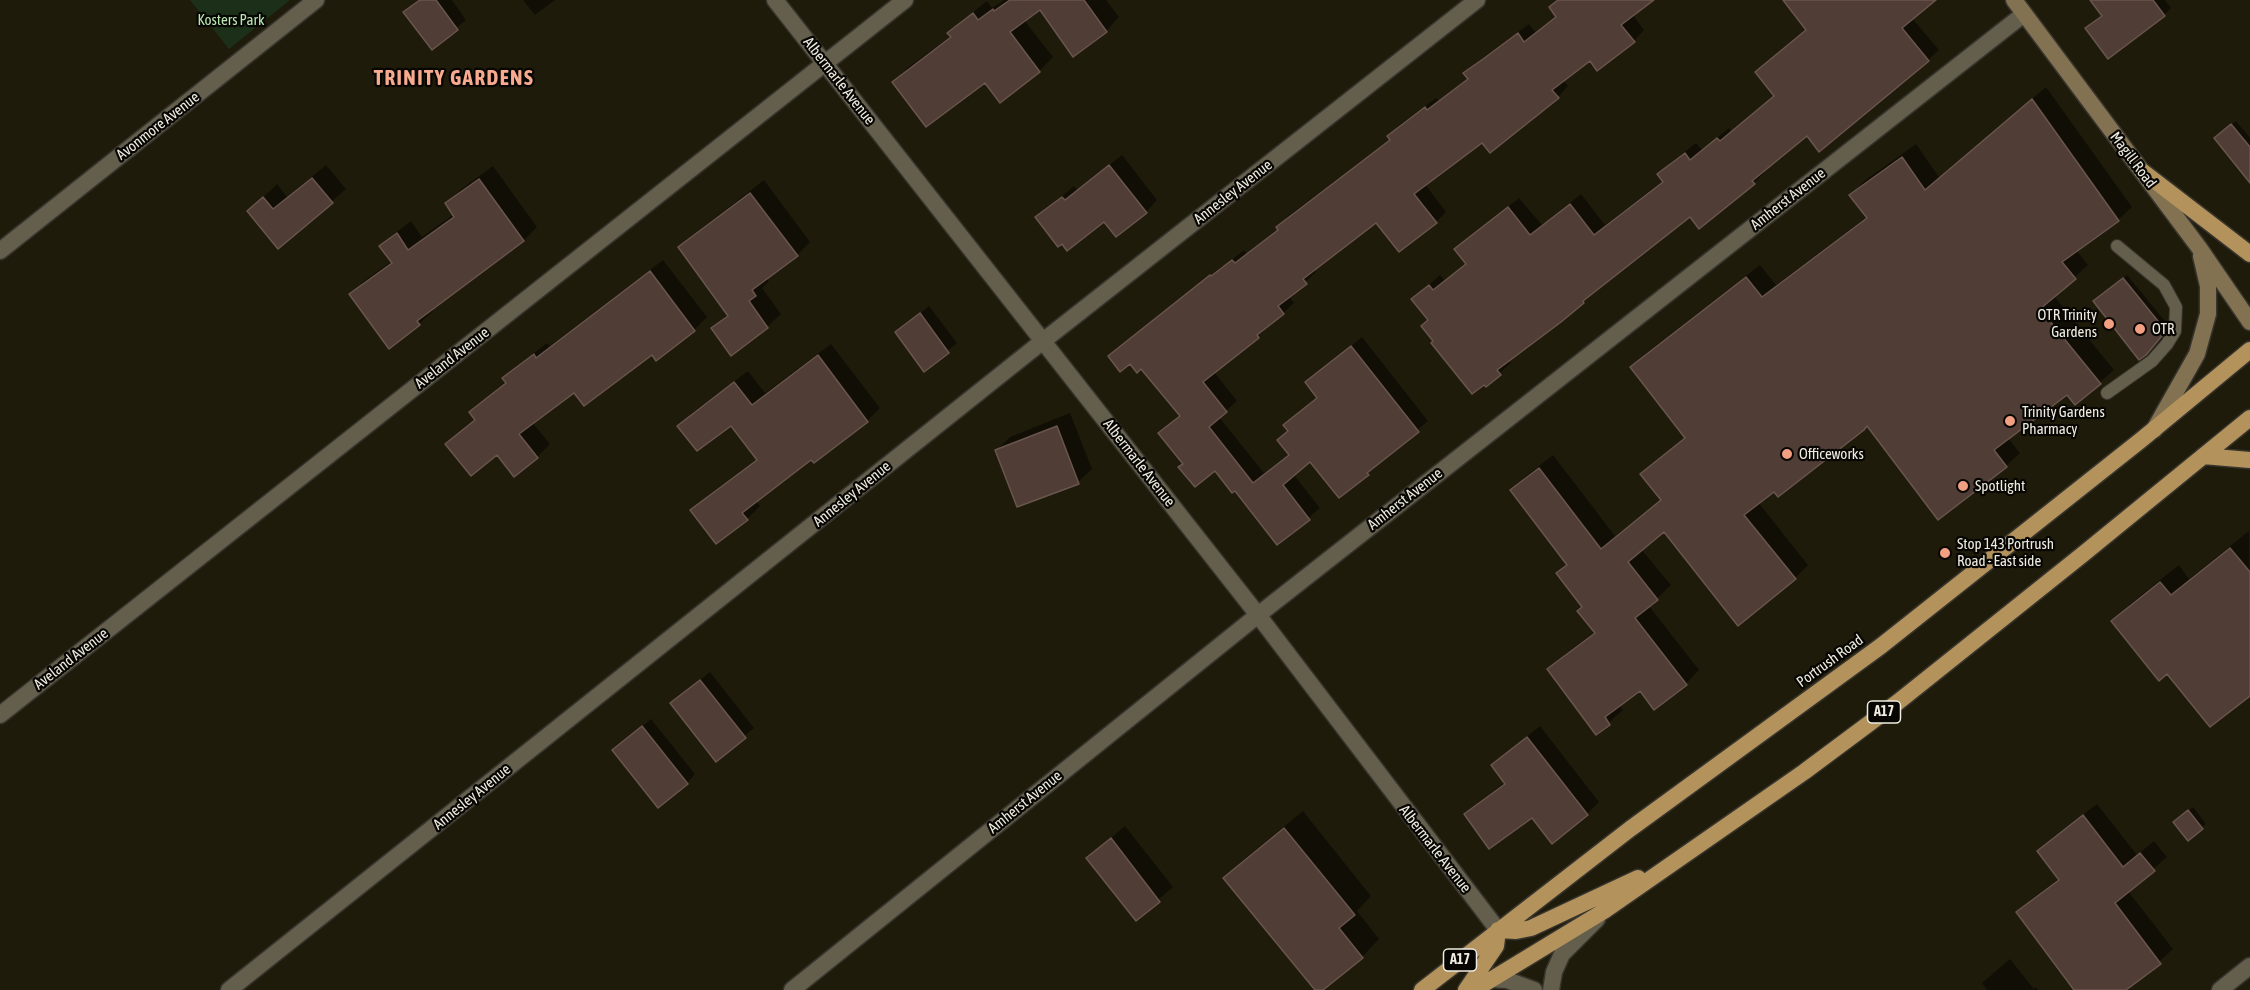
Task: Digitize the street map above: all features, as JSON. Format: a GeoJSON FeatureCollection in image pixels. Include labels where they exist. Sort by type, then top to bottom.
{"type":"FeatureCollection","features":[{"type":"Feature","properties":{"kind":"highway"},"geometry":{"type":"LineString","coordinates":[[2142,171],[2250,254]]}},
{"type":"Feature","properties":{"kind":"highway","name":"Portrush Road"},"geometry":{"type":"LineString","coordinates":[[1422,990],[1630,829],[1881,646],[2250,350]]}},
{"type":"Feature","properties":{"kind":"highway","name":"A17"},"geometry":{"type":"LineString","coordinates":[[1474,990],[1604,911],[1898,702],[2250,418]]}},
{"type":"Feature","properties":{"kind":"highway"},"geometry":{"type":"LineString","coordinates":[[2203,456],[2250,460]]}},
{"type":"Feature","properties":{"kind":"highway"},"geometry":{"type":"LineString","coordinates":[[1466,990],[1496,946],[1498,930],[1516,932],[1531,928],[1678,859]]}},
{"type":"Feature","properties":{"kind":"main road","name":"Magill Road"},"geometry":{"type":"LineString","coordinates":[[2014,0],[2200,249],[2250,322]]}},
{"type":"Feature","properties":{"kind":"main road"},"geometry":{"type":"LineString","coordinates":[[2153,430],[2197,354],[2208,314],[2208,286],[2200,249]]}},
{"type":"Feature","properties":{"kind":"street","name":"Avonmore Avenue"},"geometry":{"type":"LineString","coordinates":[[0,251],[316,0]]}},
{"type":"Feature","properties":{"kind":"street","name":"Albermarle Avenue"},"geometry":{"type":"LineString","coordinates":[[775,0],[1258,615],[1498,930]]}},
{"type":"Feature","properties":{"kind":"street","name":"Aveland Avenue"},"geometry":{"type":"LineString","coordinates":[[0,716],[905,0]]}},
{"type":"Feature","properties":{"kind":"street","name":"Annesley Avenue"},"geometry":{"type":"LineString","coordinates":[[229,990],[1043,341],[1477,0]]}},
{"type":"Feature","properties":{"kind":"street","name":"Amherst Avenue"},"geometry":{"type":"LineString","coordinates":[[792,990],[1258,615],[2024,14]]}},
{"type":"Feature","properties":{"kind":"street"},"geometry":{"type":"LineString","coordinates":[[1551,990],[1550,985],[1562,954],[1604,911]]}},
{"type":"Feature","properties":{"kind":"street"},"geometry":{"type":"LineString","coordinates":[[2220,990],[2250,966]]}},
{"type":"Feature","properties":{"kind":"street"},"geometry":{"type":"LineString","coordinates":[[1491,980],[1507,980],[1534,990]]}},
{"type":"Feature","properties":{"kind":"lane"},"geometry":{"type":"LineString","coordinates":[[2108,393],[2152,361],[2168,345],[2175,330],[2176,307],[2164,285],[2117,246]]}},
{"type":"Feature","properties":{"kind":"green space","name":"Kosters Park"},"geometry":{"type":"Polygon","coordinates":[[[190,0],[290,0],[229,49],[190,0]]]}},
{"type":"Feature","properties":{"kind":"building"},"geometry":{"type":"Polygon","coordinates":[[[420,0],[436,0],[458,30],[432,50],[403,12],[420,0]]]}},
{"type":"Feature","properties":{"kind":"building"},"geometry":{"type":"Polygon","coordinates":[[[1010,0],[1084,0],[1107,32],[1073,57],[1040,10],[1010,32],[1040,72],[1000,103],[985,83],[926,127],[892,82],[951,37],[947,33],[973,13],[978,20],[1010,0]]]}},
{"type":"Feature","properties":{"kind":"building"},"geometry":{"type":"Polygon","coordinates":[[[1558,0],[1654,0],[1621,25],[1635,42],[1597,71],[1590,61],[1552,90],[1559,98],[1490,153],[1482,143],[1414,194],[1437,223],[1399,252],[1376,223],[1303,279],[1307,284],[1278,306],[1284,314],[1257,335],[1259,338],[1203,382],[1227,412],[1209,427],[1253,483],[1289,455],[1277,440],[1288,431],[1283,425],[1317,398],[1305,382],[1351,346],[1419,432],[1339,498],[1310,462],[1283,485],[1310,520],[1277,545],[1235,491],[1232,493],[1215,471],[1195,487],[1178,467],[1183,464],[1158,433],[1180,416],[1141,369],[1137,373],[1130,364],[1120,372],[1108,356],[1210,275],[1232,260],[1235,263],[1278,230],[1276,227],[1390,140],[1387,136],[1425,107],[1427,110],[1468,79],[1463,73],[1518,33],[1524,42],[1556,17],[1549,7],[1558,0]]]}},
{"type":"Feature","properties":{"kind":"building"},"geometry":{"type":"Polygon","coordinates":[[[1783,0],[1936,0],[1902,28],[1929,61],[1819,152],[1807,136],[1752,181],[1755,184],[1699,229],[1690,217],[1583,301],[1584,303],[1561,322],[1497,370],[1501,375],[1486,387],[1484,385],[1472,394],[1431,343],[1433,341],[1421,326],[1428,320],[1411,299],[1429,285],[1433,290],[1466,264],[1454,249],[1508,207],[1530,235],[1570,204],[1594,235],[1663,182],[1657,174],[1685,153],[1690,160],[1717,138],[1720,141],[1774,96],[1755,72],[1806,30],[1783,0]]]}},
{"type":"Feature","properties":{"kind":"building"},"geometry":{"type":"Polygon","coordinates":[[[2090,0],[2153,0],[2165,16],[2108,59],[2085,28],[2102,16],[2090,0]]]}},
{"type":"Feature","properties":{"kind":"building"},"geometry":{"type":"Polygon","coordinates":[[[2032,99],[2119,221],[2062,262],[2076,279],[2040,309],[2101,384],[2075,405],[2067,395],[1994,450],[2007,467],[1938,520],[1867,426],[1778,497],[1774,492],[1744,515],[1796,579],[1738,626],[1664,532],[1628,562],[1658,600],[1635,618],[1687,685],[1654,710],[1640,691],[1605,717],[1610,725],[1596,735],[1547,669],[1595,633],[1577,611],[1582,607],[1556,573],[1567,565],[1510,490],[1539,468],[1601,549],[1661,500],[1640,474],[1685,438],[1630,367],[1746,277],[1762,297],[1867,218],[1849,195],[1902,157],[1925,190],[2032,99]]]}},
{"type":"Feature","properties":{"kind":"building"},"geometry":{"type":"Polygon","coordinates":[[[2231,124],[2250,147],[2250,183],[2214,138],[2231,124]]]}},
{"type":"Feature","properties":{"kind":"building"},"geometry":{"type":"Polygon","coordinates":[[[1109,165],[1147,213],[1116,237],[1104,222],[1067,251],[1062,244],[1058,247],[1035,217],[1062,197],[1065,200],[1109,165]]]}},
{"type":"Feature","properties":{"kind":"building"},"geometry":{"type":"Polygon","coordinates":[[[312,178],[333,203],[278,249],[247,211],[263,197],[273,209],[312,178]]]}},
{"type":"Feature","properties":{"kind":"building"},"geometry":{"type":"Polygon","coordinates":[[[479,179],[524,241],[417,321],[420,325],[389,349],[349,294],[392,263],[379,246],[397,233],[408,250],[454,217],[445,203],[479,179]]]}},
{"type":"Feature","properties":{"kind":"building"},"geometry":{"type":"Polygon","coordinates":[[[750,193],[798,256],[752,290],[756,296],[749,301],[768,328],[731,356],[711,328],[728,316],[678,247],[750,193]]]}},
{"type":"Feature","properties":{"kind":"building"},"geometry":{"type":"Polygon","coordinates":[[[650,271],[695,331],[656,361],[652,355],[584,406],[574,393],[519,434],[538,458],[514,477],[497,455],[471,476],[445,444],[475,420],[469,412],[506,383],[502,378],[534,354],[536,358],[650,271]]]}},
{"type":"Feature","properties":{"kind":"building","name":"OTR"},"geometry":{"type":"Polygon","coordinates":[[[2123,278],[2166,331],[2139,360],[2093,301],[2123,278]]]}},
{"type":"Feature","properties":{"kind":"building"},"geometry":{"type":"Polygon","coordinates":[[[920,313],[949,353],[924,372],[895,332],[920,313]]]}},
{"type":"Feature","properties":{"kind":"building"},"geometry":{"type":"Polygon","coordinates":[[[818,355],[868,422],[814,463],[811,460],[742,513],[748,520],[716,544],[690,510],[757,460],[731,426],[697,451],[677,426],[734,382],[752,405],[818,355]]]}},
{"type":"Feature","properties":{"kind":"building"},"geometry":{"type":"Polygon","coordinates":[[[1057,426],[1079,484],[1017,507],[995,450],[1057,426]]]}},
{"type":"Feature","properties":{"kind":"building"},"geometry":{"type":"Polygon","coordinates":[[[2230,548],[2250,572],[2250,696],[2210,727],[2167,674],[2159,681],[2111,621],[2160,582],[2171,595],[2230,548]]]}},
{"type":"Feature","properties":{"kind":"building"},"geometry":{"type":"Polygon","coordinates":[[[700,680],[746,738],[716,762],[670,703],[700,680]]]}},
{"type":"Feature","properties":{"kind":"building"},"geometry":{"type":"Polygon","coordinates":[[[642,726],[688,784],[658,808],[612,750],[642,726]]]}},
{"type":"Feature","properties":{"kind":"building"},"geometry":{"type":"Polygon","coordinates":[[[1527,737],[1588,815],[1552,844],[1532,818],[1489,849],[1464,814],[1505,784],[1491,765],[1527,737]]]}},
{"type":"Feature","properties":{"kind":"building"},"geometry":{"type":"Polygon","coordinates":[[[2188,810],[2203,829],[2188,841],[2173,822],[2188,810]]]}},
{"type":"Feature","properties":{"kind":"building"},"geometry":{"type":"Polygon","coordinates":[[[2083,815],[2123,867],[2140,853],[2155,871],[2115,903],[2161,964],[2126,990],[2074,990],[2016,912],[2059,880],[2037,851],[2083,815]]]}},
{"type":"Feature","properties":{"kind":"building"},"geometry":{"type":"Polygon","coordinates":[[[1284,828],[1355,915],[1339,928],[1363,958],[1323,990],[1315,990],[1223,878],[1284,828]]]}},
{"type":"Feature","properties":{"kind":"building"},"geometry":{"type":"Polygon","coordinates":[[[1111,838],[1160,902],[1136,921],[1086,858],[1111,838]]]}},
{"type":"Feature","properties":{"kind":"place","name":"OTR Trinity Gardens"},"geometry":{"type":"Point","coordinates":[2109,324]}},
{"type":"Feature","properties":{"kind":"place","name":"OTR"},"geometry":{"type":"Point","coordinates":[2140,329]}},
{"type":"Feature","properties":{"kind":"place","name":"Trinity Gardens Pharmacy"},"geometry":{"type":"Point","coordinates":[2010,421]}},
{"type":"Feature","properties":{"kind":"place","name":"Officeworks"},"geometry":{"type":"Point","coordinates":[1787,454]}},
{"type":"Feature","properties":{"kind":"place","name":"Spotlight"},"geometry":{"type":"Point","coordinates":[1963,486]}},
{"type":"Feature","properties":{"kind":"place","name":"Stop 143 Portrush Road - East side"},"geometry":{"type":"Point","coordinates":[1945,553]}},
{"type":"Feature","properties":{"kind":"district","name":"TRINITY GARDENS"},"geometry":{"type":"Point","coordinates":[454,78]}}]}
